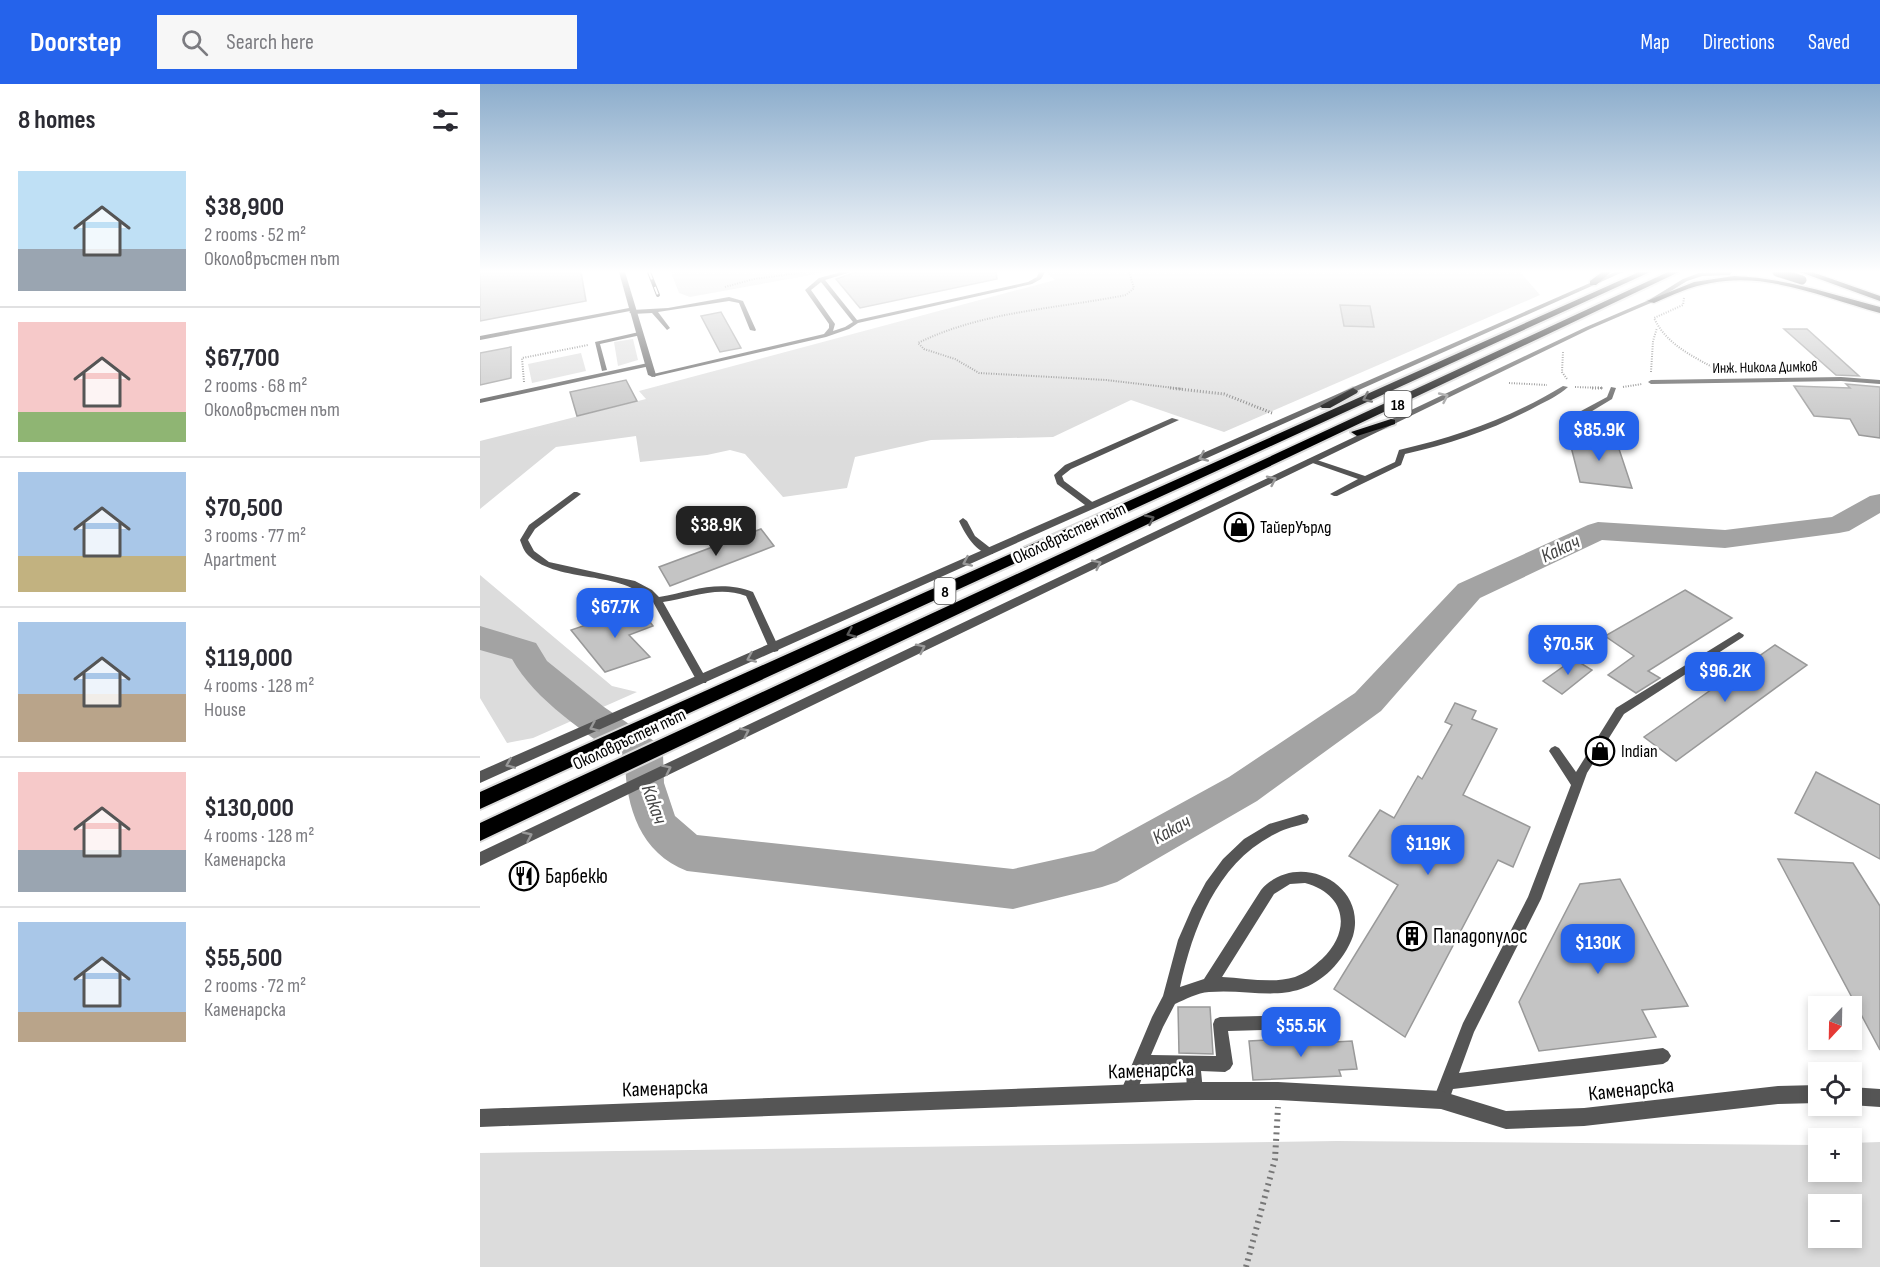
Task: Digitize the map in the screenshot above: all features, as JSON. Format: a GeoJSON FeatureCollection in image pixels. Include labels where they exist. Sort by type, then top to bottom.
{"type":"FeatureCollection","features":[{"type":"Feature","properties":{"kind":"highway","name":"Околовръстен път"},"geometry":{"type":"LineString","coordinates":[[480,801],[1523,327]]}},
{"type":"Feature","properties":{"kind":"highway","name":"Околовръстен път"},"geometry":{"type":"LineString","coordinates":[[480,832],[1559,327]]}},
{"type":"Feature","properties":{"kind":"highway","name":"8"},"geometry":{"type":"LineString","coordinates":[[1229,462],[1353,391]]}},
{"type":"Feature","properties":{"kind":"highway"},"geometry":{"type":"LineString","coordinates":[[1287,453],[1391,422]]}},
{"type":"Feature","properties":{"kind":"street"},"geometry":{"type":"LineString","coordinates":[[480,339],[542,327]]}},
{"type":"Feature","properties":{"kind":"street"},"geometry":{"type":"LineString","coordinates":[[637,327],[652,375]]}},
{"type":"Feature","properties":{"kind":"street","name":"8"},"geometry":{"type":"LineString","coordinates":[[1353,391],[1495,327]]}},
{"type":"Feature","properties":{"kind":"street"},"geometry":{"type":"LineString","coordinates":[[480,859],[1590,327]]}},
{"type":"Feature","properties":{"kind":"street"},"geometry":{"type":"LineString","coordinates":[[480,777],[1353,391]]}},
{"type":"Feature","properties":{"kind":"street","name":"Каменарска"},"geometry":{"type":"LineString","coordinates":[[480,1118],[1128,1093],[1278,1091],[1441,1100],[1506,1120],[1584,1117],[1778,1095],[1808,1094]]}},
{"type":"Feature","properties":{"kind":"street"},"geometry":{"type":"LineString","coordinates":[[1862,1097],[1880,1098]]}},
{"type":"Feature","properties":{"kind":"lane"},"geometry":{"type":"LineString","coordinates":[[826,335],[832,327]]}},
{"type":"Feature","properties":{"kind":"lane"},"geometry":{"type":"LineString","coordinates":[[652,375],[826,335],[848,327]]}},
{"type":"Feature","properties":{"kind":"lane"},"geometry":{"type":"LineString","coordinates":[[604,370],[597,343],[639,334]]}},
{"type":"Feature","properties":{"kind":"lane"},"geometry":{"type":"LineString","coordinates":[[480,401],[648,365]]}},
{"type":"Feature","properties":{"kind":"lane","name":"Инж. Никола Димков"},"geometry":{"type":"LineString","coordinates":[[1651,382],[1841,379],[1880,382]]}},
{"type":"Feature","properties":{"kind":"lane"},"geometry":{"type":"LineString","coordinates":[[1334,494],[1398,463],[1402,452],[1445,444],[1531,409],[1565,387]]}},
{"type":"Feature","properties":{"kind":"lane"},"geometry":{"type":"LineString","coordinates":[[1571,420],[1611,398],[1613,388]]}},
{"type":"Feature","properties":{"kind":"lane"},"geometry":{"type":"LineString","coordinates":[[1092,506],[1060,482],[1058,475],[1068,467],[1175,420]]}},
{"type":"Feature","properties":{"kind":"lane"},"geometry":{"type":"LineString","coordinates":[[1311,461],[1366,478]]}},
{"type":"Feature","properties":{"kind":"lane"},"geometry":{"type":"LineString","coordinates":[[577,494],[532,527],[524,540],[530,553],[546,564],[632,583],[649,592],[657,600],[702,680]]}},
{"type":"Feature","properties":{"kind":"lane"},"geometry":{"type":"LineString","coordinates":[[963,521],[970,537],[990,552]]}},
{"type":"Feature","properties":{"kind":"lane"},"geometry":{"type":"LineString","coordinates":[[657,600],[714,589],[742,590],[750,594],[755,603],[774,648]]}},
{"type":"Feature","properties":{"kind":"lane"},"geometry":{"type":"LineString","coordinates":[[1441,1100],[1450,1082],[1468,1028],[1534,898],[1582,771],[1620,711],[1739,635]]}},
{"type":"Feature","properties":{"kind":"lane"},"geometry":{"type":"LineString","coordinates":[[1555,751],[1577,784]]}},
{"type":"Feature","properties":{"kind":"lane"},"geometry":{"type":"LineString","coordinates":[[1128,1093],[1157,1022],[1170,998],[1177,963],[1195,915],[1220,872],[1257,837],[1282,823],[1303,819]]}},
{"type":"Feature","properties":{"kind":"lane"},"geometry":{"type":"LineString","coordinates":[[1170,998],[1208,985],[1275,987],[1307,980],[1318,973],[1349,933],[1350,919],[1347,907],[1337,892],[1316,879],[1296,876],[1284,879],[1267,893],[1208,985]]}},
{"type":"Feature","properties":{"kind":"lane"},"geometry":{"type":"LineString","coordinates":[[1141,1062],[1225,1064],[1220,1023],[1303,1022]]}},
{"type":"Feature","properties":{"kind":"lane"},"geometry":{"type":"LineString","coordinates":[[1450,1082],[1663,1056]]}},
{"type":"Feature","properties":{"kind":"lane"},"geometry":{"type":"LineString","coordinates":[[1193,1064],[1195,1091]]}},
{"type":"Feature","properties":{"kind":"path"},"geometry":{"type":"LineString","coordinates":[[958,327],[933,334],[918,343],[924,349],[955,359],[980,373],[1106,380],[1224,394],[1288,419]]}},
{"type":"Feature","properties":{"kind":"path"},"geometry":{"type":"LineString","coordinates":[[1657,328],[1664,336],[1696,358],[1738,381]]}},
{"type":"Feature","properties":{"kind":"path"},"geometry":{"type":"LineString","coordinates":[[1563,345],[1562,372],[1572,387],[1613,388],[1651,382],[1653,341],[1657,328]]}},
{"type":"Feature","properties":{"kind":"path"},"geometry":{"type":"LineString","coordinates":[[525,386],[522,358],[597,343]]}},
{"type":"Feature","properties":{"kind":"path"},"geometry":{"type":"LineString","coordinates":[[1509,383],[1565,387]]}},
{"type":"Feature","properties":{"kind":"path"},"geometry":{"type":"LineString","coordinates":[[1246,1267],[1275,1159],[1278,1091]]}},
{"type":"Feature","properties":{"kind":"shaded area"},"geometry":{"type":"Polygon","coordinates":[[[878,327],[1466,327],[1224,432],[1131,400],[1053,437],[931,440],[855,457],[847,488],[783,497],[745,454],[730,450],[707,455],[640,462],[636,436],[556,447],[480,509],[480,441],[646,399],[639,391],[878,327]]]}},
{"type":"Feature","properties":{"kind":"shaded area"},"geometry":{"type":"Polygon","coordinates":[[[633,339],[638,360],[618,366],[614,342],[633,339]]]}},
{"type":"Feature","properties":{"kind":"shaded area"},"geometry":{"type":"Polygon","coordinates":[[[581,353],[586,371],[532,383],[528,364],[581,353]]]}},
{"type":"Feature","properties":{"kind":"shaded area"},"geometry":{"type":"Polygon","coordinates":[[[480,575],[612,686],[637,692],[533,738],[507,743],[480,698],[480,575]]]}},
{"type":"Feature","properties":{"kind":"shaded area"},"geometry":{"type":"Polygon","coordinates":[[[1337,1141],[1808,1145],[1808,1182],[1862,1182],[1862,1143],[1880,1142],[1880,1267],[480,1267],[480,1153],[1337,1141]]]}},
{"type":"Feature","properties":{"kind":"building"},"geometry":{"type":"Polygon","coordinates":[[[707,327],[729,327],[741,348],[720,352],[707,327]]]}},
{"type":"Feature","properties":{"kind":"building"},"geometry":{"type":"Polygon","coordinates":[[[1784,329],[1807,329],[1859,376],[1836,375],[1784,329]]]}},
{"type":"Feature","properties":{"kind":"building"},"geometry":{"type":"Polygon","coordinates":[[[511,347],[511,378],[480,385],[480,353],[511,347]]]}},
{"type":"Feature","properties":{"kind":"building"},"geometry":{"type":"Polygon","coordinates":[[[626,380],[637,401],[577,416],[570,392],[626,380]]]}},
{"type":"Feature","properties":{"kind":"building"},"geometry":{"type":"Polygon","coordinates":[[[1846,384],[1880,387],[1880,438],[1859,435],[1850,419],[1814,416],[1794,386],[1850,388],[1846,384]]]}},
{"type":"Feature","properties":{"kind":"building"},"geometry":{"type":"Polygon","coordinates":[[[1568,435],[1616,440],[1632,488],[1580,482],[1568,435]]]}},
{"type":"Feature","properties":{"kind":"building"},"geometry":{"type":"Polygon","coordinates":[[[761,529],[774,546],[670,586],[659,567],[761,529]]]}},
{"type":"Feature","properties":{"kind":"building"},"geometry":{"type":"Polygon","coordinates":[[[1685,590],[1732,618],[1648,671],[1660,678],[1636,693],[1608,675],[1634,656],[1605,636],[1685,590]]]}},
{"type":"Feature","properties":{"kind":"building"},"geometry":{"type":"Polygon","coordinates":[[[639,607],[653,626],[629,635],[650,657],[605,672],[571,630],[639,607]]]}},
{"type":"Feature","properties":{"kind":"building"},"geometry":{"type":"Polygon","coordinates":[[[1775,645],[1807,665],[1676,761],[1644,737],[1775,645]]]}},
{"type":"Feature","properties":{"kind":"building"},"geometry":{"type":"Polygon","coordinates":[[[1574,659],[1592,670],[1562,694],[1543,681],[1574,659]]]}},
{"type":"Feature","properties":{"kind":"building"},"geometry":{"type":"Polygon","coordinates":[[[1455,703],[1476,711],[1472,719],[1497,729],[1463,795],[1530,827],[1513,867],[1498,860],[1405,1037],[1334,989],[1398,885],[1349,856],[1380,810],[1394,818],[1418,776],[1422,779],[1452,725],[1445,722],[1455,703]]]}},
{"type":"Feature","properties":{"kind":"building"},"geometry":{"type":"Polygon","coordinates":[[[1816,772],[1880,805],[1880,859],[1795,813],[1816,772]]]}},
{"type":"Feature","properties":{"kind":"building"},"geometry":{"type":"Polygon","coordinates":[[[1778,859],[1853,863],[1880,906],[1880,1050],[1862,1016],[1862,996],[1851,996],[1778,859]]]}},
{"type":"Feature","properties":{"kind":"building"},"geometry":{"type":"Polygon","coordinates":[[[1620,879],[1688,1006],[1642,1010],[1656,1037],[1539,1051],[1519,1002],[1580,884],[1620,879]]]}},
{"type":"Feature","properties":{"kind":"building"},"geometry":{"type":"Polygon","coordinates":[[[1178,1007],[1210,1007],[1213,1054],[1179,1053],[1178,1007]]]}},
{"type":"Feature","properties":{"kind":"building"},"geometry":{"type":"Polygon","coordinates":[[[1333,1036],[1334,1042],[1352,1041],[1357,1069],[1339,1070],[1341,1076],[1253,1080],[1249,1041],[1333,1036]]]}},
{"type":"Feature","properties":{"kind":"waterway","name":"Какач"},"geometry":{"type":"LineString","coordinates":[[480,638],[524,651],[535,670],[591,717],[644,754],[645,783],[658,826],[687,852],[1013,889],[1102,868],[1243,789],[1368,702],[1469,591],[1598,531],[1725,539],[1839,525],[1880,502]]}},
{"type":"Feature","properties":{"kind":"place","name":"ТайерУърлд"},"geometry":{"type":"Point","coordinates":[1239,527]}},
{"type":"Feature","properties":{"kind":"place","name":"Indian"},"geometry":{"type":"Point","coordinates":[1600,751]}},
{"type":"Feature","properties":{"kind":"place","name":"Барбекю"},"geometry":{"type":"Point","coordinates":[524,876]}},
{"type":"Feature","properties":{"kind":"place","name":"Пападопулос"},"geometry":{"type":"Point","coordinates":[1412,936]}}]}
